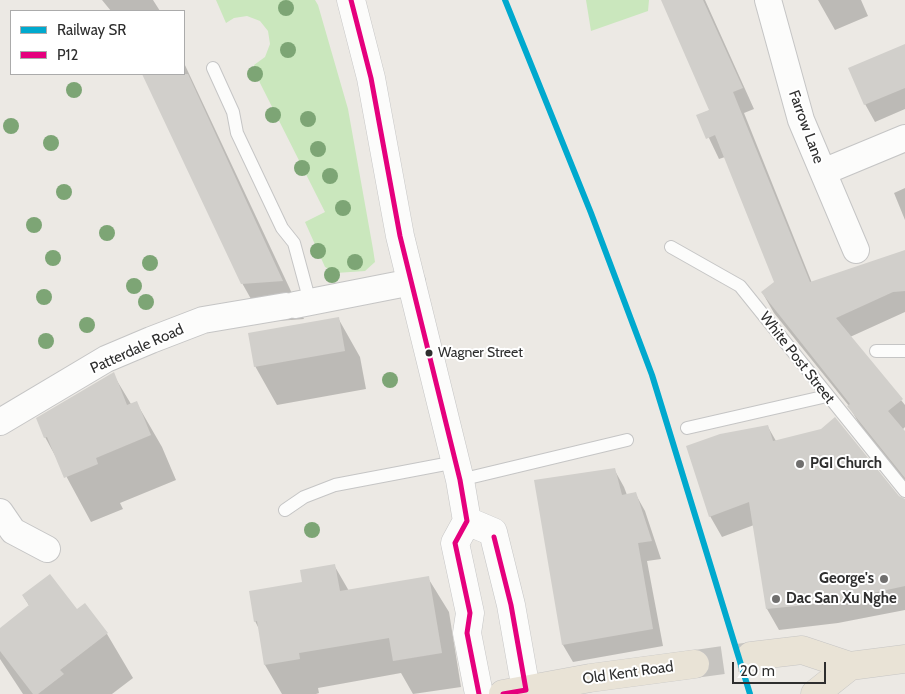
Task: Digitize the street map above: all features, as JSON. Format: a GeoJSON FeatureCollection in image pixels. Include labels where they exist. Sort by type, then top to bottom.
{"type":"FeatureCollection","features":[{"type":"Feature","properties":{"kind":"highway"},"geometry":{"type":"LineString","coordinates":[[751,656],[802,650],[850,666],[905,658]]}},
{"type":"Feature","properties":{"kind":"highway","name":"Old Kent Road"},"geometry":{"type":"LineString","coordinates":[[515,692],[590,678],[695,664]]}},
{"type":"Feature","properties":{"kind":"highway"},"geometry":{"type":"LineString","coordinates":[[815,694],[850,666]]}},
{"type":"Feature","properties":{"kind":"street"},"geometry":{"type":"LineString","coordinates":[[351,0],[371,78],[400,236],[458,471],[468,521],[456,542],[470,613],[467,633],[479,694]]}},
{"type":"Feature","properties":{"kind":"street","name":"Farrow Lane"},"geometry":{"type":"LineString","coordinates":[[768,0],[801,120],[856,250]]}},
{"type":"Feature","properties":{"kind":"street"},"geometry":{"type":"LineString","coordinates":[[823,172],[905,138]]}},
{"type":"Feature","properties":{"kind":"street","name":"Patterdale Road"},"geometry":{"type":"LineString","coordinates":[[0,422],[106,360],[203,320],[412,282]]}},
{"type":"Feature","properties":{"kind":"street"},"geometry":{"type":"LineString","coordinates":[[0,512],[13,531],[47,549]]}},
{"type":"Feature","properties":{"kind":"street"},"geometry":{"type":"LineString","coordinates":[[468,521],[492,532],[511,606],[515,692]]}},
{"type":"Feature","properties":{"kind":"lane"},"geometry":{"type":"LineString","coordinates":[[213,68],[233,112],[237,133],[249,159],[282,228],[294,243],[297,304]]}},
{"type":"Feature","properties":{"kind":"lane","name":"White Post Street"},"geometry":{"type":"LineString","coordinates":[[671,247],[740,286],[905,491]]}},
{"type":"Feature","properties":{"kind":"lane"},"geometry":{"type":"LineString","coordinates":[[876,351],[905,351]]}},
{"type":"Feature","properties":{"kind":"lane"},"geometry":{"type":"LineString","coordinates":[[687,428],[827,396]]}},
{"type":"Feature","properties":{"kind":"lane"},"geometry":{"type":"LineString","coordinates":[[285,510],[304,497],[335,485],[458,471],[627,440]]}},
{"type":"Feature","properties":{"kind":"green space"},"geometry":{"type":"Polygon","coordinates":[[[216,0],[315,0],[318,5],[348,109],[373,249],[375,262],[365,271],[336,273],[325,267],[305,222],[325,212],[260,83],[254,65],[265,57],[270,44],[268,31],[260,21],[247,16],[234,18],[226,23],[216,0]]]}},
{"type":"Feature","properties":{"kind":"green space"},"geometry":{"type":"Polygon","coordinates":[[[586,0],[649,0],[648,11],[591,31],[586,0]]]}},
{"type":"Feature","properties":{"kind":"building"},"geometry":{"type":"Polygon","coordinates":[[[661,0],[703,0],[743,88],[733,92],[810,282],[905,250],[905,291],[893,292],[836,318],[903,399],[888,411],[905,431],[905,478],[847,406],[850,404],[761,292],[774,282],[715,135],[706,139],[696,115],[709,110],[661,0]]]}},
{"type":"Feature","properties":{"kind":"building"},"geometry":{"type":"Polygon","coordinates":[[[905,44],[905,88],[864,105],[848,68],[905,44]]]}},
{"type":"Feature","properties":{"kind":"building"},"geometry":{"type":"Polygon","coordinates":[[[188,74],[283,281],[241,284],[142,75],[188,74]]]}},
{"type":"Feature","properties":{"kind":"building"},"geometry":{"type":"Polygon","coordinates":[[[339,317],[345,351],[254,367],[248,333],[339,317]]]}},
{"type":"Feature","properties":{"kind":"building"},"geometry":{"type":"Polygon","coordinates":[[[114,372],[127,405],[137,401],[151,435],[96,458],[98,464],[64,478],[47,437],[44,438],[36,418],[114,372]]]}},
{"type":"Feature","properties":{"kind":"building"},"geometry":{"type":"Polygon","coordinates":[[[835,417],[899,496],[905,499],[905,586],[826,603],[766,609],[749,502],[709,517],[686,446],[720,434],[768,425],[773,441],[821,429],[835,417]]]}},
{"type":"Feature","properties":{"kind":"building"},"geometry":{"type":"Polygon","coordinates":[[[615,468],[622,495],[636,492],[652,541],[638,543],[653,629],[562,645],[534,480],[615,468]]]}},
{"type":"Feature","properties":{"kind":"building"},"geometry":{"type":"Polygon","coordinates":[[[335,564],[340,591],[429,576],[442,653],[393,661],[389,638],[299,653],[300,659],[264,665],[257,621],[254,622],[249,591],[302,582],[300,570],[335,564]]]}},
{"type":"Feature","properties":{"kind":"building"},"geometry":{"type":"Polygon","coordinates":[[[50,574],[77,609],[85,603],[108,633],[60,670],[64,674],[38,694],[33,694],[0,651],[0,628],[29,605],[22,595],[50,574]]]}},
{"type":"Feature","properties":{"kind":"tunnel"},"geometry":{"type":"LineString","coordinates":[[695,664],[751,656]]}},
{"type":"Feature","properties":{"kind":"rail line","name":"SR"},"geometry":{"type":"LineString","coordinates":[[505,0],[591,213],[652,375],[750,694]]}},
{"type":"Feature","properties":{"kind":"transit line","name":"P12"},"geometry":{"type":"LineString","coordinates":[[351,0],[371,78],[400,236],[460,480],[467,521],[455,543],[470,613],[467,633],[479,694]]}},
{"type":"Feature","properties":{"kind":"transit line","name":"P12"},"geometry":{"type":"LineString","coordinates":[[494,537],[511,605],[526,690],[503,694]]}},
{"type":"Feature","properties":{"kind":"place","name":"Wagner Street"},"geometry":{"type":"Point","coordinates":[429,353]}},
{"type":"Feature","properties":{"kind":"place","name":"PGI Church"},"geometry":{"type":"Point","coordinates":[800,464]}},
{"type":"Feature","properties":{"kind":"place","name":"George's"},"geometry":{"type":"Point","coordinates":[884,579]}},
{"type":"Feature","properties":{"kind":"place","name":"Dac San Xu Nghe"},"geometry":{"type":"Point","coordinates":[776,599]}}]}
